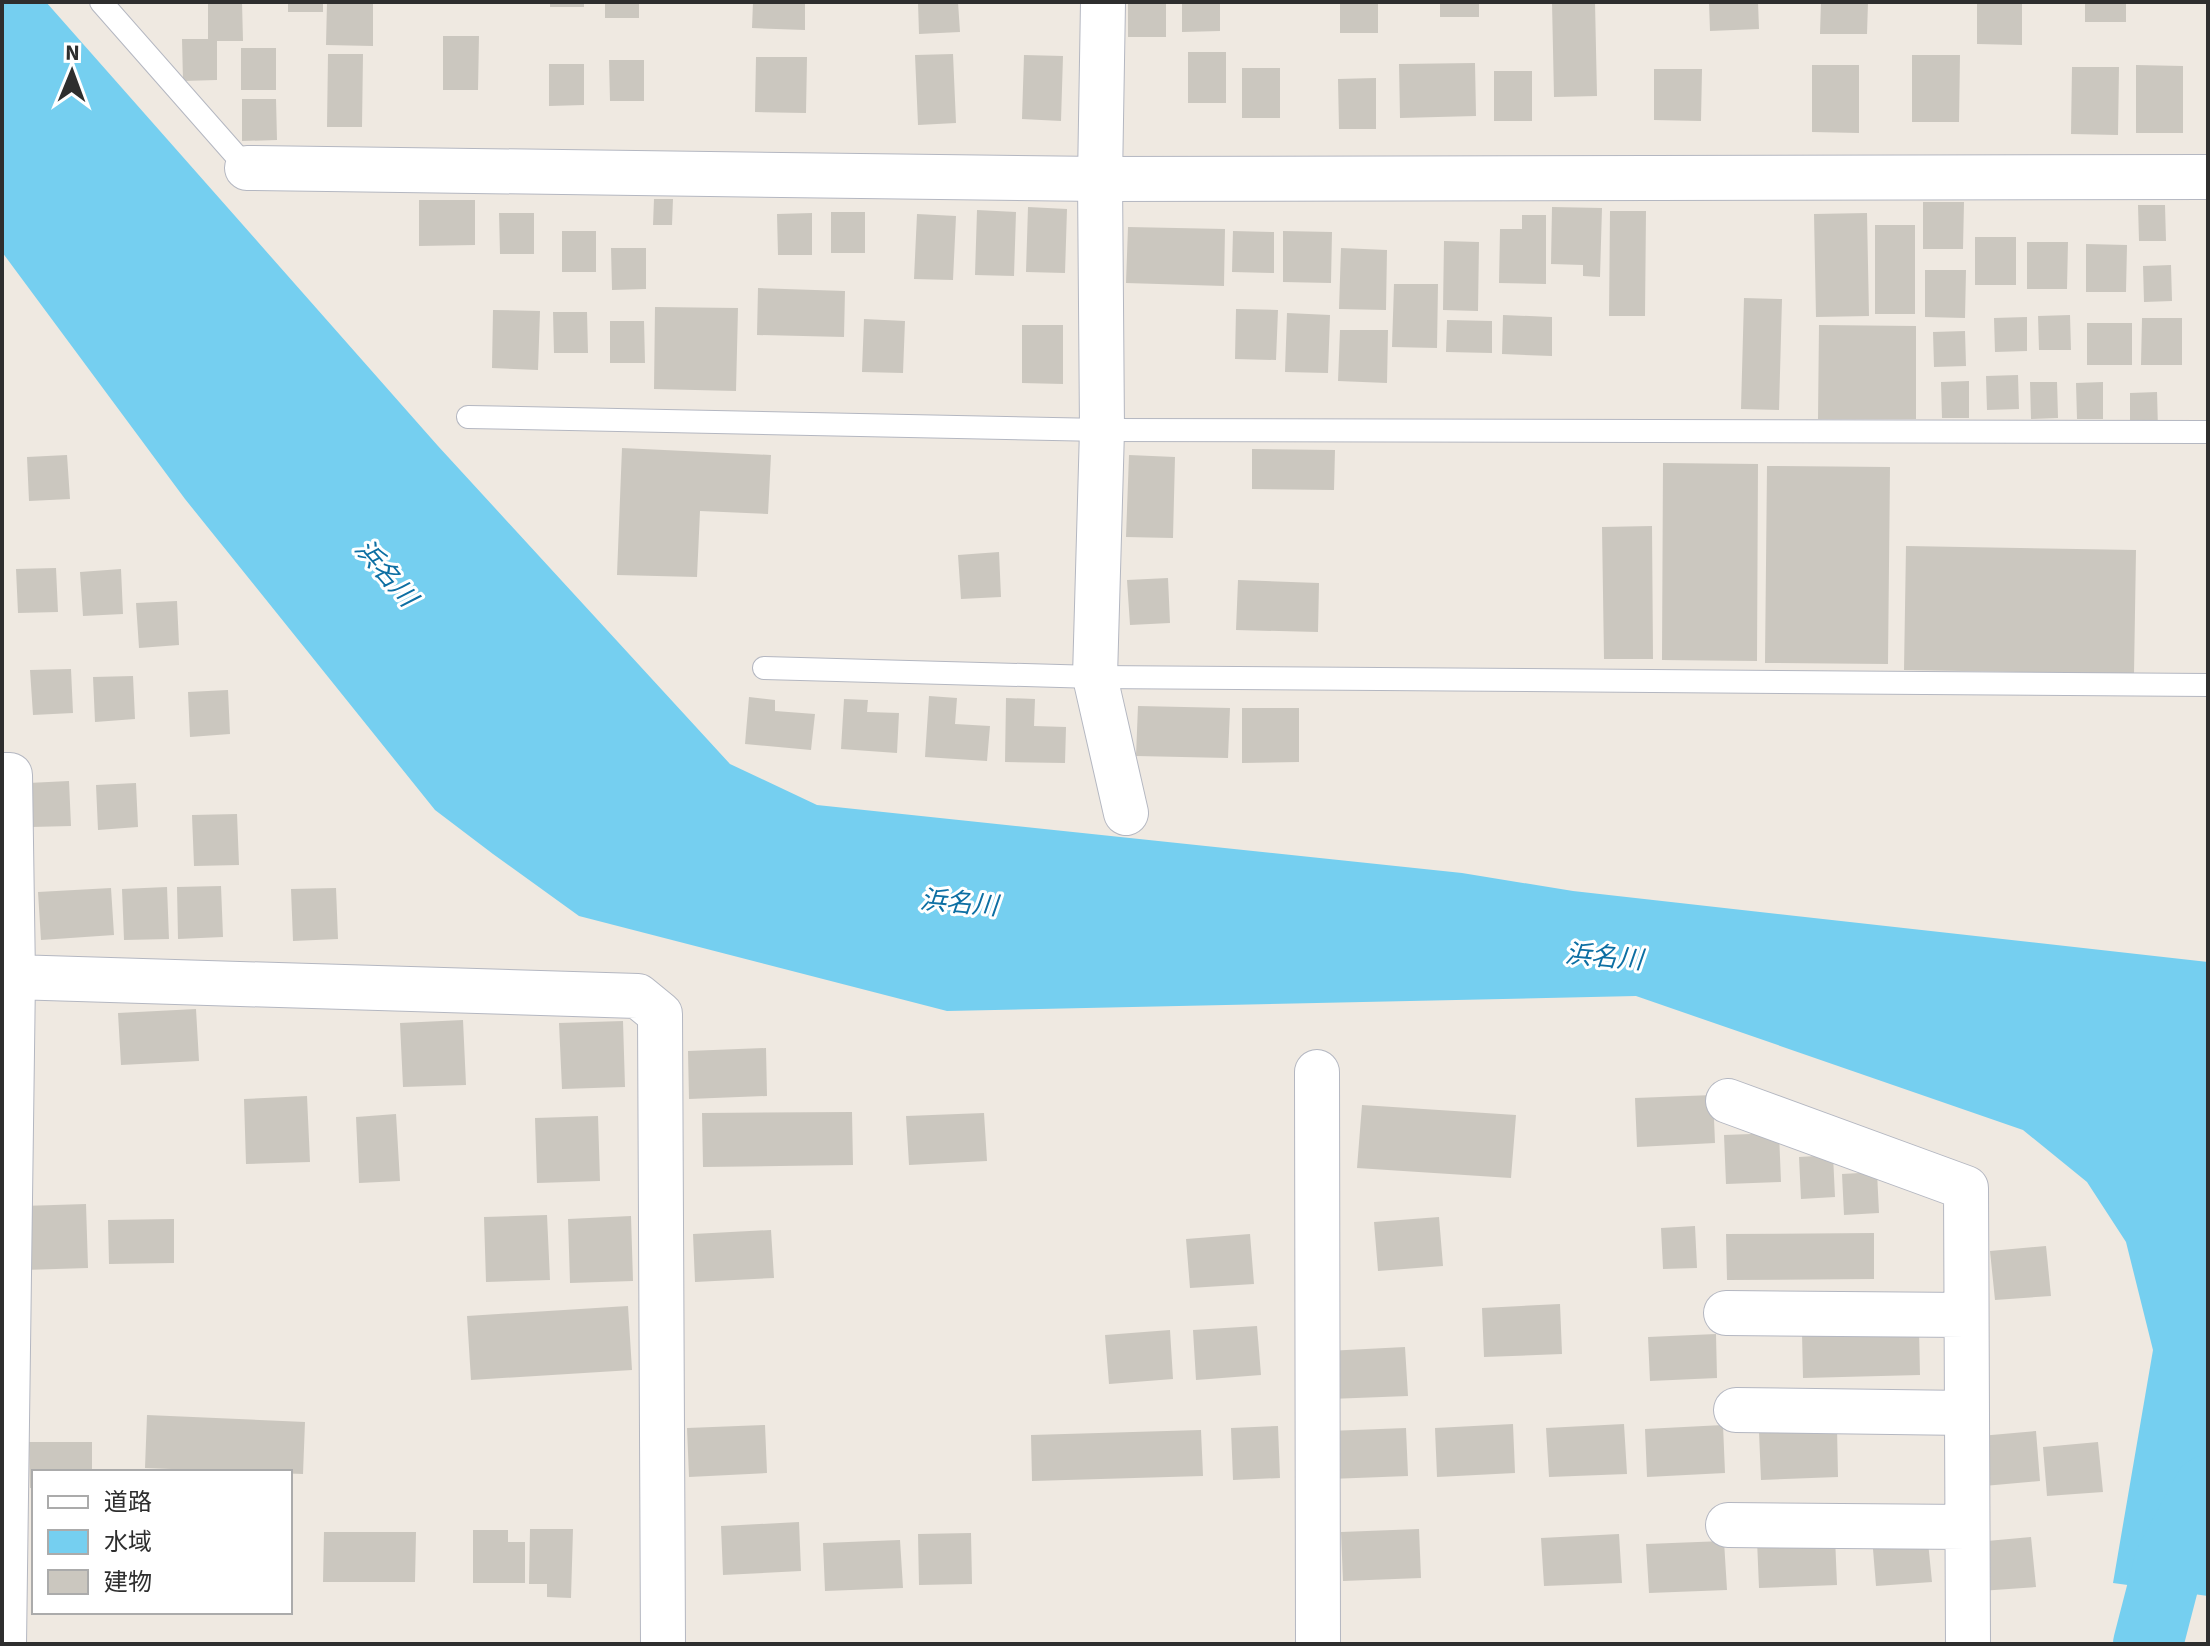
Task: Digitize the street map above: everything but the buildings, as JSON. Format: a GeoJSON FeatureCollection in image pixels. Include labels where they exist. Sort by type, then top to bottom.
{"type":"FeatureCollection","features":[{"type":"Feature","properties":{"kind":"street"},"geometry":{"type":"LineString","coordinates":[[1103,2],[1100,179],[1102,430],[1095,677],[1126,813]]}},
{"type":"Feature","properties":{"kind":"street"},"geometry":{"type":"LineString","coordinates":[[247,168],[1100,179],[2208,177]]}},
{"type":"Feature","properties":{"kind":"street"},"geometry":{"type":"LineString","coordinates":[[2,775],[10,775],[13,977],[4,1644]]}},
{"type":"Feature","properties":{"kind":"street"},"geometry":{"type":"LineString","coordinates":[[13,977],[638,996],[660,1014],[663,1644]]}},
{"type":"Feature","properties":{"kind":"street"},"geometry":{"type":"LineString","coordinates":[[1317,1072],[1318,1644]]}},
{"type":"Feature","properties":{"kind":"street"},"geometry":{"type":"LineString","coordinates":[[1728,1101],[1966,1188],[1968,1644]]}},
{"type":"Feature","properties":{"kind":"street"},"geometry":{"type":"LineString","coordinates":[[1726,1313],[1966,1315]]}},
{"type":"Feature","properties":{"kind":"street"},"geometry":{"type":"LineString","coordinates":[[1736,1410],[1967,1413]]}},
{"type":"Feature","properties":{"kind":"street"},"geometry":{"type":"LineString","coordinates":[[1728,1525],[1967,1527]]}},
{"type":"Feature","properties":{"kind":"lane"},"geometry":{"type":"LineString","coordinates":[[101,2],[247,168]]}},
{"type":"Feature","properties":{"kind":"lane"},"geometry":{"type":"LineString","coordinates":[[468,417],[1102,430],[2208,432]]}},
{"type":"Feature","properties":{"kind":"lane"},"geometry":{"type":"LineString","coordinates":[[764,668],[1095,677],[2208,685]]}},
{"type":"Feature","properties":{"kind":"water","name":"浜名川"},"geometry":{"type":"Polygon","coordinates":[[[2,2],[46,2],[438,446],[730,764],[817,805],[1462,873],[1573,891],[2208,962],[2208,1596],[2113,1583],[2153,1350],[2126,1242],[2087,1182],[2023,1130],[1636,996],[947,1011],[579,916],[493,854],[435,810],[185,499],[2,252],[2,2]]]}},
{"type":"Feature","properties":{"kind":"waterway"},"geometry":{"type":"LineString","coordinates":[[2148,1644],[2169,1563],[2208,1490]]}}]}
